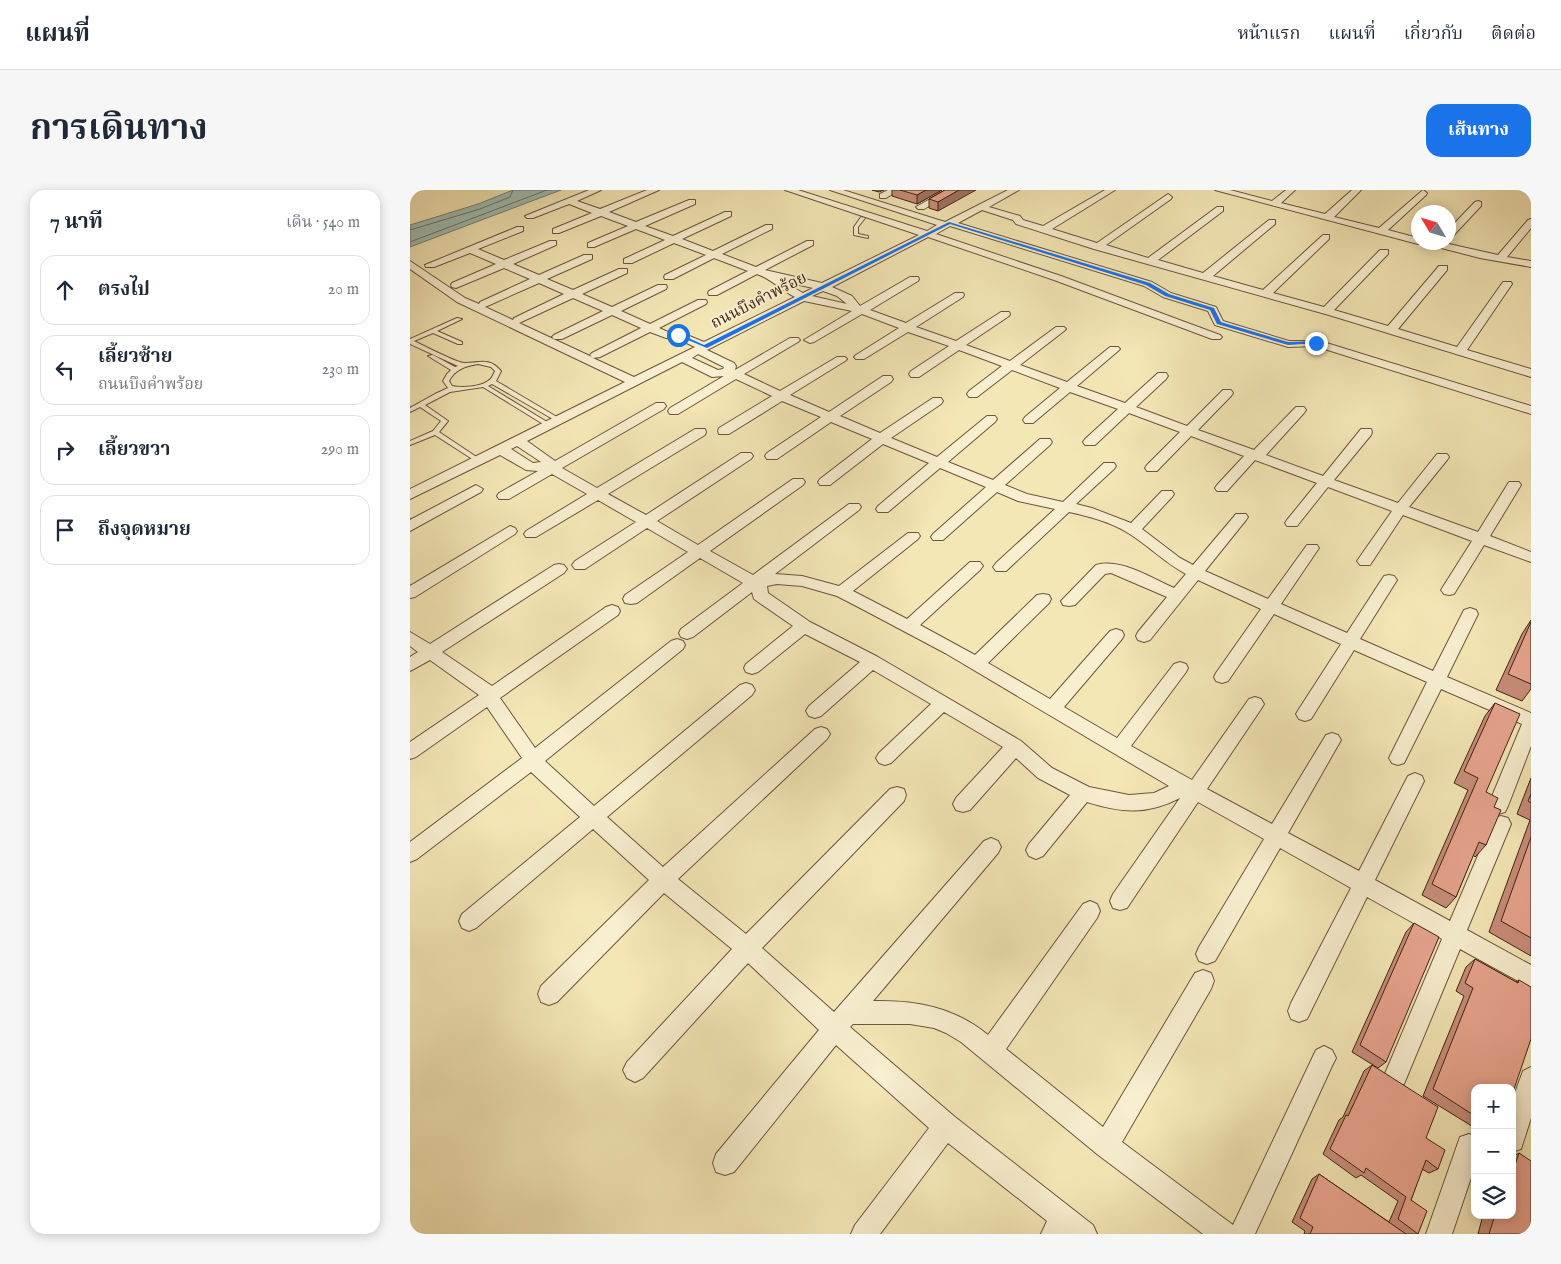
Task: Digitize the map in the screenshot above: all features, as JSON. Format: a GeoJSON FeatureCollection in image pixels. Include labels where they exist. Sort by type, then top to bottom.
{"type":"FeatureCollection","features":[{"type":"Feature","properties":{"kind":"street"},"geometry":{"type":"LineString","coordinates":[[530,216],[597,190]]}},
{"type":"Feature","properties":{"kind":"street"},"geometry":{"type":"LineString","coordinates":[[556,231],[655,190]]}},
{"type":"Feature","properties":{"kind":"street"},"geometry":{"type":"LineString","coordinates":[[775,190],[863,218],[925,235]]}},
{"type":"Feature","properties":{"kind":"street"},"geometry":{"type":"LineString","coordinates":[[789,190],[1124,300],[1216,337]]}},
{"type":"Feature","properties":{"kind":"street"},"geometry":{"type":"LineString","coordinates":[[834,190],[1148,284],[1167,295],[1212,309],[1219,323],[1288,344],[1316,343],[1531,410]]}},
{"type":"Feature","properties":{"kind":"street"},"geometry":{"type":"LineString","coordinates":[[884,196],[895,190]]}},
{"type":"Feature","properties":{"kind":"street"},"geometry":{"type":"LineString","coordinates":[[921,207],[953,190]]}},
{"type":"Feature","properties":{"kind":"street","name":"ถนนบึงคำพร้อย"},"geometry":{"type":"LineString","coordinates":[[410,495],[519,442],[1015,190]]}},
{"type":"Feature","properties":{"kind":"street"},"geometry":{"type":"LineString","coordinates":[[1044,230],[1111,190]]}},
{"type":"Feature","properties":{"kind":"street"},"geometry":{"type":"LineString","coordinates":[[1274,204],[1291,190]]}},
{"type":"Feature","properties":{"kind":"street"},"geometry":{"type":"LineString","coordinates":[[1328,217],[1357,190]]}},
{"type":"Feature","properties":{"kind":"street"},"geometry":{"type":"LineString","coordinates":[[1227,191],[1411,238]]}},
{"type":"Feature","properties":{"kind":"street"},"geometry":{"type":"LineString","coordinates":[[1382,231],[1422,193]]}},
{"type":"Feature","properties":{"kind":"street"},"geometry":{"type":"LineString","coordinates":[[1098,246],[1168,197]]}},
{"type":"Feature","properties":{"kind":"street"},"geometry":{"type":"LineString","coordinates":[[569,201],[772,276],[822,287],[849,298],[858,309]]}},
{"type":"Feature","properties":{"kind":"street"},"geometry":{"type":"LineString","coordinates":[[591,245],[692,202]]}},
{"type":"Feature","properties":{"kind":"street"},"geometry":{"type":"LineString","coordinates":[[1456,227],[1478,204]]}},
{"type":"Feature","properties":{"kind":"street"},"geometry":{"type":"LineString","coordinates":[[976,209],[1009,223],[1019,222],[1204,278],[1531,372]]}},
{"type":"Feature","properties":{"kind":"street"},"geometry":{"type":"LineString","coordinates":[[1150,262],[1220,209]]}},
{"type":"Feature","properties":{"kind":"street"},"geometry":{"type":"LineString","coordinates":[[518,320],[574,294],[673,240],[728,214]]}},
{"type":"Feature","properties":{"kind":"street"},"geometry":{"type":"LineString","coordinates":[[1204,278],[1272,222]]}},
{"type":"Feature","properties":{"kind":"street"},"geometry":{"type":"LineString","coordinates":[[1500,259],[1531,222]]}},
{"type":"Feature","properties":{"kind":"street"},"geometry":{"type":"LineString","coordinates":[[669,277],[769,227]]}},
{"type":"Feature","properties":{"kind":"street"},"geometry":{"type":"LineString","coordinates":[[430,265],[520,229]]}},
{"type":"Feature","properties":{"kind":"street"},"geometry":{"type":"LineString","coordinates":[[1264,294],[1326,237]]}},
{"type":"Feature","properties":{"kind":"street"},"geometry":{"type":"LineString","coordinates":[[456,285],[553,243]]}},
{"type":"Feature","properties":{"kind":"street"},"geometry":{"type":"LineString","coordinates":[[712,293],[810,243]]}},
{"type":"Feature","properties":{"kind":"street"},"geometry":{"type":"LineString","coordinates":[[1456,248],[1500,259],[1531,264]]}},
{"type":"Feature","properties":{"kind":"street"},"geometry":{"type":"LineString","coordinates":[[470,249],[666,335],[668,340],[730,366],[732,374]]}},
{"type":"Feature","properties":{"kind":"street"},"geometry":{"type":"LineString","coordinates":[[1326,312],[1384,252]]}},
{"type":"Feature","properties":{"kind":"street"},"geometry":{"type":"LineString","coordinates":[[768,302],[864,256]]}},
{"type":"Feature","properties":{"kind":"street"},"geometry":{"type":"LineString","coordinates":[[484,304],[588,257]]}},
{"type":"Feature","properties":{"kind":"street"},"geometry":{"type":"LineString","coordinates":[[410,264],[461,300],[635,382]]}},
{"type":"Feature","properties":{"kind":"street"},"geometry":{"type":"LineString","coordinates":[[1390,331],[1443,268]]}},
{"type":"Feature","properties":{"kind":"street"},"geometry":{"type":"LineString","coordinates":[[772,276],[777,283],[804,296],[836,307],[858,309],[1531,557]]}},
{"type":"Feature","properties":{"kind":"street"},"geometry":{"type":"LineString","coordinates":[[810,340],[858,309],[914,279]]}},
{"type":"Feature","properties":{"kind":"street"},"geometry":{"type":"LineString","coordinates":[[1460,351],[1507,284]]}},
{"type":"Feature","properties":{"kind":"street"},"geometry":{"type":"LineString","coordinates":[[558,337],[662,287]]}},
{"type":"Feature","properties":{"kind":"street"},"geometry":{"type":"LineString","coordinates":[[860,357],[959,295]]}},
{"type":"Feature","properties":{"kind":"street"},"geometry":{"type":"LineString","coordinates":[[596,355],[702,302]]}},
{"type":"Feature","properties":{"kind":"street"},"geometry":{"type":"LineString","coordinates":[[915,374],[1005,314]]}},
{"type":"Feature","properties":{"kind":"street"},"geometry":{"type":"LineString","coordinates":[[973,394],[1060,330]]}},
{"type":"Feature","properties":{"kind":"street"},"geometry":{"type":"LineString","coordinates":[[674,411],[732,374],[794,340]]}},
{"type":"Feature","properties":{"kind":"street"},"geometry":{"type":"LineString","coordinates":[[1029,420],[1114,349]]}},
{"type":"Feature","properties":{"kind":"street"},"geometry":{"type":"LineString","coordinates":[[694,352],[716,374],[732,374],[939,461],[994,487],[1036,502],[1087,511],[1133,529],[1175,562],[1195,573],[1531,722],[1455,935],[1396,1076]]}},
{"type":"Feature","properties":{"kind":"street"},"geometry":{"type":"LineString","coordinates":[[724,431],[841,359]]}},
{"type":"Feature","properties":{"kind":"street"},"geometry":{"type":"LineString","coordinates":[[1090,442],[1162,376]]}},
{"type":"Feature","properties":{"kind":"street"},"geometry":{"type":"LineString","coordinates":[[772,456],[887,379]]}},
{"type":"Feature","properties":{"kind":"street"},"geometry":{"type":"LineString","coordinates":[[1152,468],[1228,393]]}},
{"type":"Feature","properties":{"kind":"street"},"geometry":{"type":"LineString","coordinates":[[826,482],[882,438],[936,401]]}},
{"type":"Feature","properties":{"kind":"street"},"geometry":{"type":"LineString","coordinates":[[504,496],[550,467],[660,406]]}},
{"type":"Feature","properties":{"kind":"street"},"geometry":{"type":"LineString","coordinates":[[1222,488],[1300,410]]}},
{"type":"Feature","properties":{"kind":"street"},"geometry":{"type":"LineString","coordinates":[[883,509],[992,419]]}},
{"type":"Feature","properties":{"kind":"street"},"geometry":{"type":"LineString","coordinates":[[531,534],[700,432]]}},
{"type":"Feature","properties":{"kind":"street"},"geometry":{"type":"LineString","coordinates":[[1292,523],[1366,432]]}},
{"type":"Feature","properties":{"kind":"street"},"geometry":{"type":"LineString","coordinates":[[519,442],[548,461],[550,467]]}},
{"type":"Feature","properties":{"kind":"street"},"geometry":{"type":"LineString","coordinates":[[938,537],[1045,442]]}},
{"type":"Feature","properties":{"kind":"street"},"geometry":{"type":"LineString","coordinates":[[502,450],[531,467],[550,467],[756,582],[777,579],[802,581],[842,592],[976,664],[1119,749],[1531,977]]}},
{"type":"Feature","properties":{"kind":"street"},"geometry":{"type":"LineString","coordinates":[[580,565],[746,456]]}},
{"type":"Feature","properties":{"kind":"street"},"geometry":{"type":"LineString","coordinates":[[1365,561],[1400,509],[1442,457]]}},
{"type":"Feature","properties":{"kind":"street"},"geometry":{"type":"LineString","coordinates":[[1001,567],[1109,466]]}},
{"type":"Feature","properties":{"kind":"street"},"geometry":{"type":"LineString","coordinates":[[631,599],[798,482]]}},
{"type":"Feature","properties":{"kind":"street"},"geometry":{"type":"LineString","coordinates":[[1449,590],[1514,485]]}},
{"type":"Feature","properties":{"kind":"street"},"geometry":{"type":"LineString","coordinates":[[410,526],[476,489]]}},
{"type":"Feature","properties":{"kind":"street"},"geometry":{"type":"LineString","coordinates":[[1133,529],[1167,494]]}},
{"type":"Feature","properties":{"kind":"street"},"geometry":{"type":"LineString","coordinates":[[410,853],[532,761],[682,639],[854,507]]}},
{"type":"Feature","properties":{"kind":"street"},"geometry":{"type":"LineString","coordinates":[[1144,636],[1241,517]]}},
{"type":"Feature","properties":{"kind":"street"},"geometry":{"type":"LineString","coordinates":[[410,593],[510,531]]}},
{"type":"Feature","properties":{"kind":"street"},"geometry":{"type":"LineString","coordinates":[[842,592],[913,536]]}},
{"type":"Feature","properties":{"kind":"street"},"geometry":{"type":"LineString","coordinates":[[1222,677],[1269,607],[1312,548]]}},
{"type":"Feature","properties":{"kind":"street"},"geometry":{"type":"LineString","coordinates":[[908,627],[975,566]]}},
{"type":"Feature","properties":{"kind":"street"},"geometry":{"type":"LineString","coordinates":[[1069,601],[1101,569],[1106,567],[1114,568],[1176,595]]}},
{"type":"Feature","properties":{"kind":"street"},"geometry":{"type":"LineString","coordinates":[[410,665],[559,569]]}},
{"type":"Feature","properties":{"kind":"street"},"geometry":{"type":"LineString","coordinates":[[1305,714],[1389,580]]}},
{"type":"Feature","properties":{"kind":"street"},"geometry":{"type":"LineString","coordinates":[[756,582],[760,595],[804,626],[872,661],[943,703],[1014,746],[1045,773],[1083,793],[1102,799],[1129,803],[1156,801],[1191,789]]}},
{"type":"Feature","properties":{"kind":"street"},"geometry":{"type":"LineString","coordinates":[[976,664],[1043,600]]}},
{"type":"Feature","properties":{"kind":"street"},"geometry":{"type":"LineString","coordinates":[[410,752],[612,611]]}},
{"type":"Feature","properties":{"kind":"street"},"geometry":{"type":"LineString","coordinates":[[1398,758],[1470,614]]}},
{"type":"Feature","properties":{"kind":"street"},"geometry":{"type":"LineString","coordinates":[[752,668],[804,626]]}},
{"type":"Feature","properties":{"kind":"street"},"geometry":{"type":"LineString","coordinates":[[1052,709],[1116,635]]}},
{"type":"Feature","properties":{"kind":"street"},"geometry":{"type":"LineString","coordinates":[[410,638],[485,690],[532,761],[663,880],[747,948],[841,1020],[946,1126],[1059,1226],[1084,1234]]}},
{"type":"Feature","properties":{"kind":"street"},"geometry":{"type":"LineString","coordinates":[[815,711],[872,661]]}},
{"type":"Feature","properties":{"kind":"street"},"geometry":{"type":"LineString","coordinates":[[1119,749],[1180,668]]}},
{"type":"Feature","properties":{"kind":"street"},"geometry":{"type":"LineString","coordinates":[[469,921],[746,690]]}},
{"type":"Feature","properties":{"kind":"street"},"geometry":{"type":"LineString","coordinates":[[885,758],[943,703]]}},
{"type":"Feature","properties":{"kind":"street"},"geometry":{"type":"LineString","coordinates":[[1120,901],[1191,789],[1255,704]]}},
{"type":"Feature","properties":{"kind":"street"},"geometry":{"type":"LineString","coordinates":[[548,994],[663,880],[821,734]]}},
{"type":"Feature","properties":{"kind":"street"},"geometry":{"type":"LineString","coordinates":[[1207,954],[1332,740]]}},
{"type":"Feature","properties":{"kind":"street"},"geometry":{"type":"LineString","coordinates":[[964,804],[1014,746]]}},
{"type":"Feature","properties":{"kind":"street"},"geometry":{"type":"LineString","coordinates":[[1299,1012],[1415,781]]}},
{"type":"Feature","properties":{"kind":"street"},"geometry":{"type":"LineString","coordinates":[[1036,850],[1083,793]]}},
{"type":"Feature","properties":{"kind":"street"},"geometry":{"type":"LineString","coordinates":[[635,1070],[747,948],[897,795]]}},
{"type":"Feature","properties":{"kind":"street"},"geometry":{"type":"LineString","coordinates":[[726,1163],[841,1020],[991,847]]}},
{"type":"Feature","properties":{"kind":"street"},"geometry":{"type":"LineString","coordinates":[[991,1050],[1090,911]]}},
{"type":"Feature","properties":{"kind":"street"},"geometry":{"type":"LineString","coordinates":[[1106,1145],[1203,981]]}},
{"type":"Feature","properties":{"kind":"street"},"geometry":{"type":"LineString","coordinates":[[841,1020],[883,1012],[945,1020],[991,1050],[1106,1145],[1224,1234]]}},
{"type":"Feature","properties":{"kind":"street"},"geometry":{"type":"LineString","coordinates":[[1242,1234],[1324,1058]]}},
{"type":"Feature","properties":{"kind":"street"},"geometry":{"type":"LineString","coordinates":[[1515,1129],[1531,1079]]}},
{"type":"Feature","properties":{"kind":"street"},"geometry":{"type":"LineString","coordinates":[[864,1234],[946,1126]]}},
{"type":"Feature","properties":{"kind":"street"},"geometry":{"type":"LineString","coordinates":[[1439,1234],[1469,1146]]}},
{"type":"Feature","properties":{"kind":"lane"},"geometry":{"type":"LineString","coordinates":[[863,218],[856,227],[856,235],[866,237]]}},
{"type":"Feature","properties":{"kind":"lane"},"geometry":{"type":"LineString","coordinates":[[410,342],[459,319]]}},
{"type":"Feature","properties":{"kind":"lane"},"geometry":{"type":"LineString","coordinates":[[432,331],[460,344]]}},
{"type":"Feature","properties":{"kind":"lane"},"geometry":{"type":"LineString","coordinates":[[410,342],[464,366]]}},
{"type":"Feature","properties":{"kind":"lane"},"geometry":{"type":"LineString","coordinates":[[418,346],[418,349],[455,370]]}},
{"type":"Feature","properties":{"kind":"lane"},"geometry":{"type":"LineString","coordinates":[[477,363],[494,366],[497,368],[498,374],[492,381],[483,385],[467,389],[454,388],[450,387],[446,381],[449,374],[455,370],[477,363]]}},
{"type":"Feature","properties":{"kind":"lane"},"geometry":{"type":"LineString","coordinates":[[492,381],[555,423]]}},
{"type":"Feature","properties":{"kind":"lane"},"geometry":{"type":"LineString","coordinates":[[483,385],[555,423]]}},
{"type":"Feature","properties":{"kind":"lane"},"geometry":{"type":"LineString","coordinates":[[410,410],[454,388]]}},
{"type":"Feature","properties":{"kind":"lane"},"geometry":{"type":"LineString","coordinates":[[410,443],[435,432],[445,421],[421,405]]}},
{"type":"Feature","properties":{"kind":"lane"},"geometry":{"type":"LineString","coordinates":[[435,432],[479,461]]}},
{"type":"Feature","properties":{"kind":"water"},"geometry":{"type":"Polygon","coordinates":[[[513,190],[561,190],[410,247],[410,225],[478,204],[513,190]]]}},
{"type":"Feature","properties":{"kind":"building"},"geometry":{"type":"Polygon","coordinates":[[[900,190],[926,190],[917,195],[900,190]]]}},
{"type":"Feature","properties":{"kind":"building"},"geometry":{"type":"Polygon","coordinates":[[[945,190],[959,190],[938,202],[929,199],[945,190]]]}},
{"type":"Feature","properties":{"kind":"building"},"geometry":{"type":"Polygon","coordinates":[[[1531,622],[1531,684],[1508,674],[1531,622]]]}},
{"type":"Feature","properties":{"kind":"building"},"geometry":{"type":"Polygon","coordinates":[[[1495,703],[1520,714],[1486,792],[1498,798],[1494,807],[1501,810],[1486,845],[1479,842],[1456,897],[1432,884],[1478,778],[1464,771],[1495,703]]]}},
{"type":"Feature","properties":{"kind":"building"},"geometry":{"type":"Polygon","coordinates":[[[1531,837],[1531,938],[1501,921],[1531,837]]]}},
{"type":"Feature","properties":{"kind":"building"},"geometry":{"type":"Polygon","coordinates":[[[1414,923],[1439,937],[1386,1062],[1360,1045],[1414,923]]]}},
{"type":"Feature","properties":{"kind":"building"},"geometry":{"type":"Polygon","coordinates":[[[1475,959],[1518,983],[1519,980],[1531,987],[1531,1039],[1516,1084],[1471,1084],[1471,1113],[1433,1089],[1473,988],[1465,983],[1475,959]]]}},
{"type":"Feature","properties":{"kind":"building"},"geometry":{"type":"Polygon","coordinates":[[[1372,1065],[1438,1107],[1426,1138],[1445,1150],[1438,1169],[1426,1160],[1411,1200],[1427,1211],[1418,1234],[1398,1219],[1406,1197],[1366,1168],[1364,1173],[1330,1149],[1372,1065]]]}},
{"type":"Feature","properties":{"kind":"building"},"geometry":{"type":"Polygon","coordinates":[[[1519,1153],[1531,1161],[1531,1234],[1489,1234],[1494,1219],[1516,1219],[1516,1162],[1519,1153]]]}},
{"type":"Feature","properties":{"kind":"building"},"geometry":{"type":"Polygon","coordinates":[[[1319,1174],[1406,1234],[1310,1234],[1313,1227],[1300,1218],[1319,1174]]]}},
{"type":"Feature","properties":{"kind":"route"},"geometry":{"type":"LineString","coordinates":[[678,335],[705,347],[949,223],[1148,284],[1167,295],[1212,309],[1219,323],[1288,344],[1316,343]]}}]}
